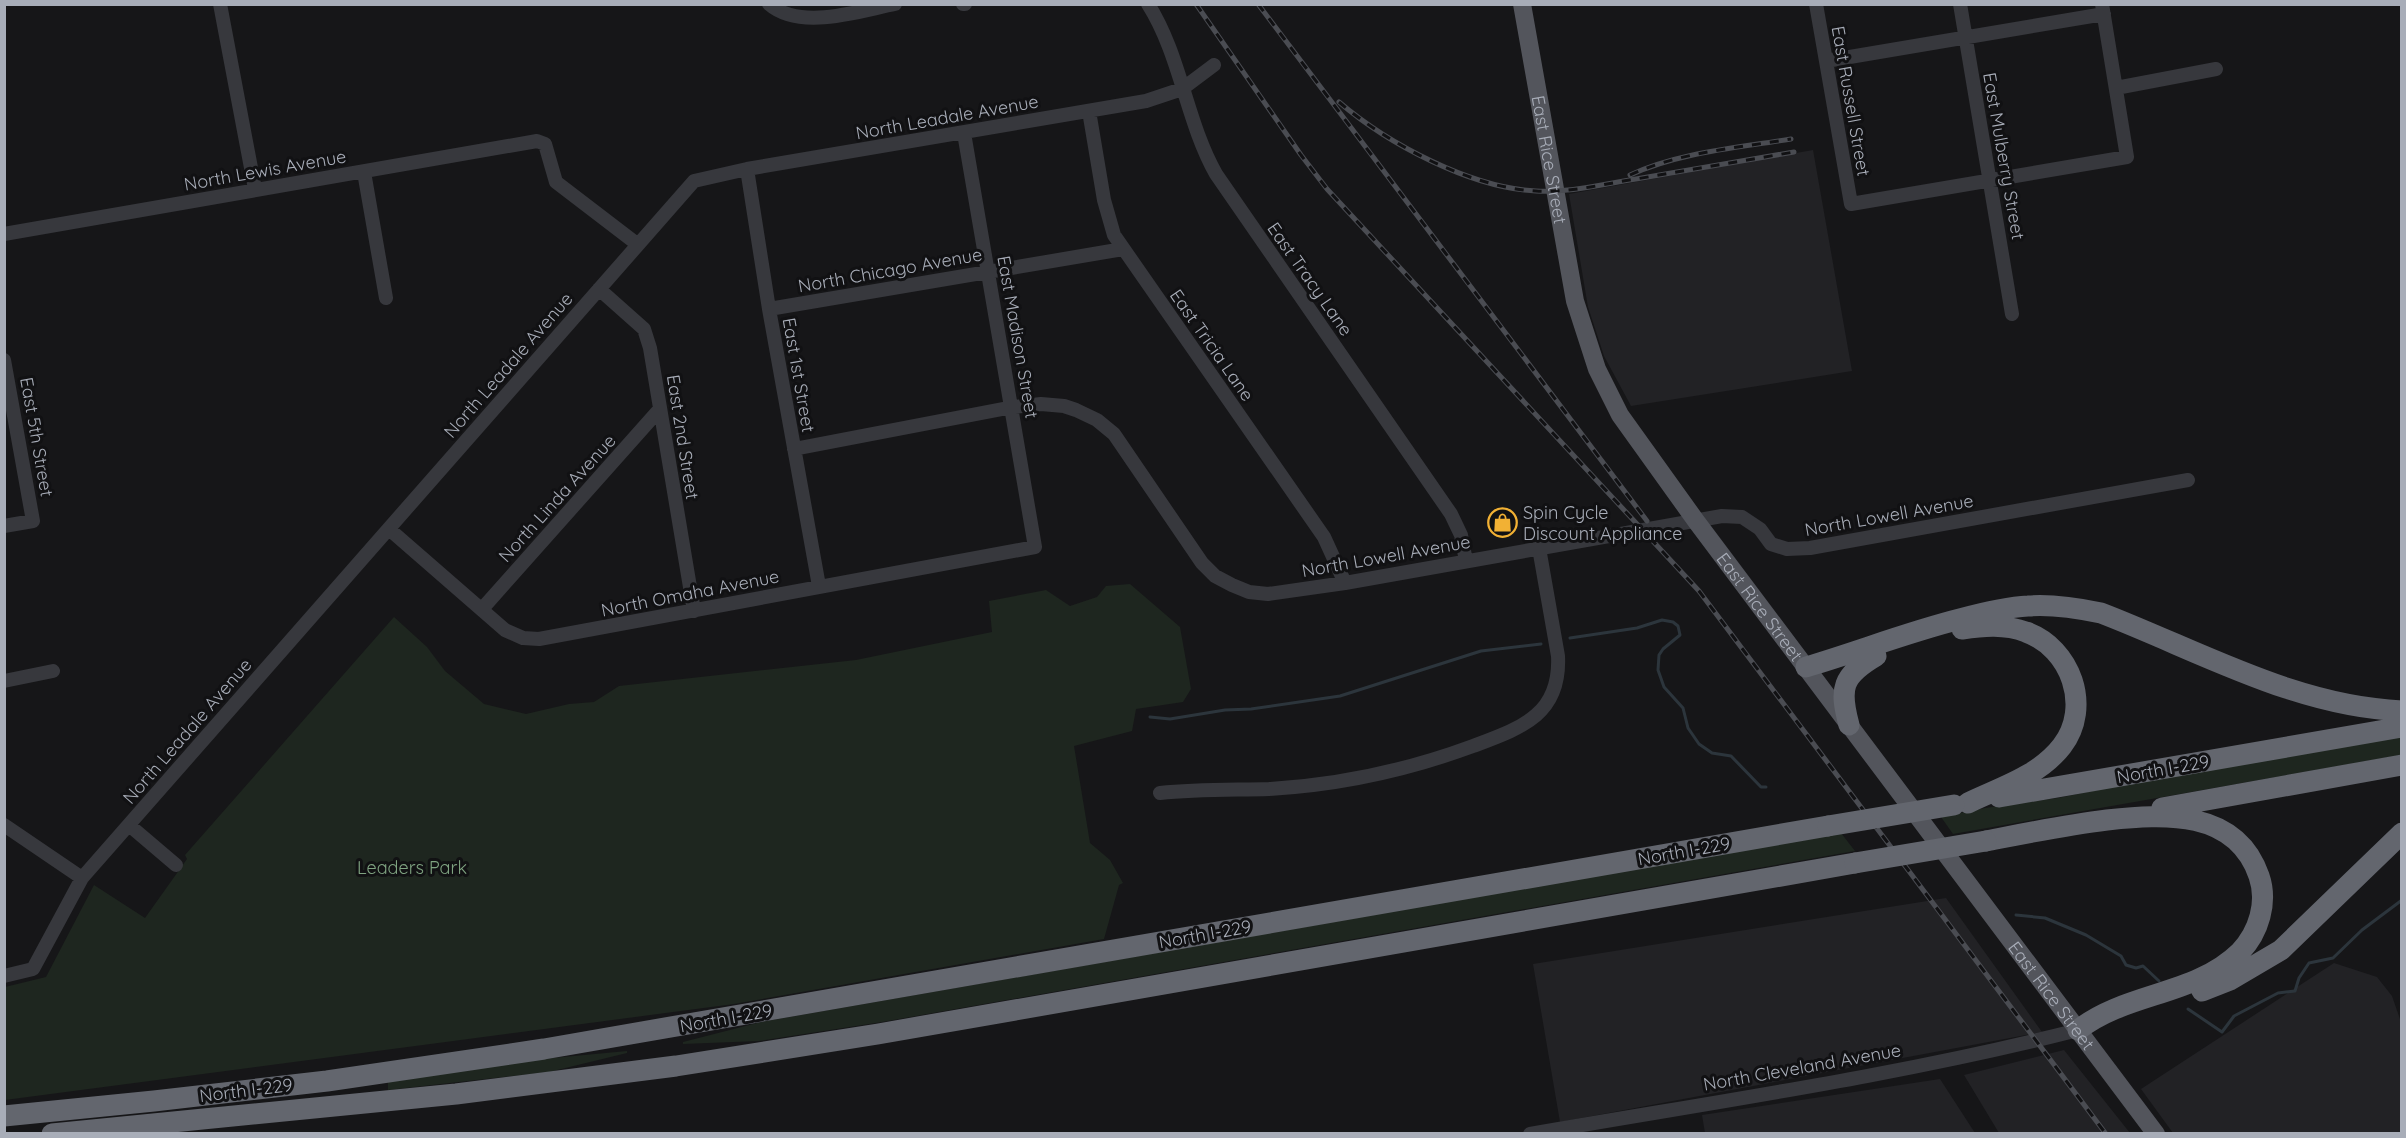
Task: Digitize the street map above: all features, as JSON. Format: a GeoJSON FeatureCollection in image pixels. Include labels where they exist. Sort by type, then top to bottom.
{"type":"FeatureCollection","features":[{"type":"Feature","properties":{"kind":"highway"},"geometry":{"type":"LineString","coordinates":[[1809,672],[1940,624],[1985,612],[2028,606],[2050,606],[2101,613],[2227,666],[2307,696],[2354,707],[2402,711]]}},
{"type":"Feature","properties":{"kind":"highway"},"geometry":{"type":"LineString","coordinates":[[1809,672],[1876,656],[1963,628],[2001,626],[2027,632],[2055,651],[2073,680],[2075,716],[2064,743],[2054,756],[2023,778],[1961,804]]}},
{"type":"Feature","properties":{"kind":"highway"},"geometry":{"type":"LineString","coordinates":[[1850,725],[1843,698],[1846,681],[1857,669],[1876,656]]}},
{"type":"Feature","properties":{"kind":"highway","name":"North I-229"},"geometry":{"type":"LineString","coordinates":[[4,1116],[327,1081],[544,1049],[2402,727]]}},
{"type":"Feature","properties":{"kind":"highway"},"geometry":{"type":"LineString","coordinates":[[2070,824],[2402,765]]}},
{"type":"Feature","properties":{"kind":"highway"},"geometry":{"type":"LineString","coordinates":[[2070,824],[2151,816],[2190,818],[2212,826],[2235,840],[2248,852],[2257,869],[2263,893],[2261,914],[2254,932],[2242,949],[2224,966],[2190,984],[2110,1010],[2078,1030]]}},
{"type":"Feature","properties":{"kind":"highway","name":"North I-229"},"geometry":{"type":"LineString","coordinates":[[52,1134],[456,1094],[676,1066],[878,1034],[1986,841],[2070,824]]}},
{"type":"Feature","properties":{"kind":"highway"},"geometry":{"type":"LineString","coordinates":[[2078,1030],[2207,989],[2259,965],[2302,932],[2402,833]]}},
{"type":"Feature","properties":{"kind":"main road","name":"East Rice Street"},"geometry":{"type":"LineString","coordinates":[[1522,4],[1570,279],[1587,346],[1608,394],[1624,422],[1696,521],[2156,1134]]}},
{"type":"Feature","properties":{"kind":"street"},"geometry":{"type":"LineString","coordinates":[[220,4],[255,189]]}},
{"type":"Feature","properties":{"kind":"street"},"geometry":{"type":"LineString","coordinates":[[769,4],[793,16],[810,19],[895,4]]}},
{"type":"Feature","properties":{"kind":"street","name":"East Tracy Lane"},"geometry":{"type":"LineString","coordinates":[[1148,4],[1159,21],[1205,155],[1451,514],[1461,535],[1466,561]]}},
{"type":"Feature","properties":{"kind":"street","name":"East Russell Street"},"geometry":{"type":"LineString","coordinates":[[1816,4],[1851,204],[1989,180]]}},
{"type":"Feature","properties":{"kind":"street","name":"East Mulberry Street"},"geometry":{"type":"LineString","coordinates":[[1960,4],[2013,314]]}},
{"type":"Feature","properties":{"kind":"street"},"geometry":{"type":"LineString","coordinates":[[1826,61],[1965,38],[2103,9],[2127,157],[1989,180]]}},
{"type":"Feature","properties":{"kind":"street","name":"North Leadale Avenue"},"geometry":{"type":"LineString","coordinates":[[4,976],[28,971],[37,964],[82,878],[694,181],[747,169],[1146,101],[1182,89],[1214,64]]}},
{"type":"Feature","properties":{"kind":"street"},"geometry":{"type":"LineString","coordinates":[[2116,88],[2216,69]]}},
{"type":"Feature","properties":{"kind":"street","name":"East Tricia Lane"},"geometry":{"type":"LineString","coordinates":[[1089,111],[1110,226],[1123,249],[1324,537],[1345,583]]}},
{"type":"Feature","properties":{"kind":"street","name":"East Madison Street"},"geometry":{"type":"LineString","coordinates":[[964,133],[1013,407],[1035,546]]}},
{"type":"Feature","properties":{"kind":"street","name":"North Lewis Avenue"},"geometry":{"type":"LineString","coordinates":[[4,234],[531,141],[544,144],[556,182],[560,186],[637,244]]}},
{"type":"Feature","properties":{"kind":"street","name":"East 1st Street"},"geometry":{"type":"LineString","coordinates":[[747,169],[769,309],[819,586]]}},
{"type":"Feature","properties":{"kind":"street"},"geometry":{"type":"LineString","coordinates":[[364,172],[386,298]]}},
{"type":"Feature","properties":{"kind":"street","name":"North Chicago Avenue"},"geometry":{"type":"LineString","coordinates":[[769,309],[1123,249]]}},
{"type":"Feature","properties":{"kind":"street","name":"East 2nd Street"},"geometry":{"type":"LineString","coordinates":[[599,289],[644,329],[650,348],[694,611]]}},
{"type":"Feature","properties":{"kind":"street","name":"East 5th Street"},"geometry":{"type":"LineString","coordinates":[[4,360],[33,521],[4,526]]}},
{"type":"Feature","properties":{"kind":"street","name":"North Lowell Avenue"},"geometry":{"type":"LineString","coordinates":[[794,449],[1013,407],[1041,404],[1064,406],[1085,414],[1106,427],[1121,444],[1202,563],[1215,576],[1249,592],[1268,594],[1345,583],[1722,516],[1742,517],[1760,529],[1771,544],[1787,549],[1810,548],[2188,480]]}},
{"type":"Feature","properties":{"kind":"street","name":"North Linda Avenue"},"geometry":{"type":"LineString","coordinates":[[482,609],[659,410]]}},
{"type":"Feature","properties":{"kind":"street","name":"North Omaha Avenue"},"geometry":{"type":"LineString","coordinates":[[389,529],[505,630],[523,638],[539,639],[1035,546]]}},
{"type":"Feature","properties":{"kind":"street"},"geometry":{"type":"LineString","coordinates":[[1160,793],[1190,789],[1269,789],[1360,777],[1452,754],[1528,723],[1546,706],[1556,686],[1559,672],[1539,548]]}},
{"type":"Feature","properties":{"kind":"street"},"geometry":{"type":"LineString","coordinates":[[4,681],[53,671]]}},
{"type":"Feature","properties":{"kind":"street"},"geometry":{"type":"LineString","coordinates":[[4,825],[82,878]]}},
{"type":"Feature","properties":{"kind":"street"},"geometry":{"type":"LineString","coordinates":[[129,825],[176,865]]}},
{"type":"Feature","properties":{"kind":"street","name":"North Cleveland Avenue"},"geometry":{"type":"LineString","coordinates":[[1530,1134],[1881,1072],[2021,1045],[2078,1030]]}},
{"type":"Feature","properties":{"kind":"shaded area"},"geometry":{"type":"Polygon","coordinates":[[[1813,150],[1852,371],[1631,406],[1604,356],[1588,307],[1569,194],[1813,150]]]}},
{"type":"Feature","properties":{"kind":"shaded area"},"geometry":{"type":"Polygon","coordinates":[[[1946,898],[2042,1032],[1560,1122],[1533,964],[1946,898]]]}},
{"type":"Feature","properties":{"kind":"shaded area"},"geometry":{"type":"Polygon","coordinates":[[[2334,963],[2377,977],[2392,996],[2401,1022],[2401,1133],[2173,1133],[2141,1089],[2334,963]]]}},
{"type":"Feature","properties":{"kind":"shaded area"},"geometry":{"type":"Polygon","coordinates":[[[2064,1050],[2130,1133],[1999,1133],[1964,1075],[2064,1050]]]}},
{"type":"Feature","properties":{"kind":"shaded area"},"geometry":{"type":"Polygon","coordinates":[[[1940,1079],[1975,1133],[1705,1133],[1702,1115],[1940,1079]]]}},
{"type":"Feature","properties":{"kind":"green space","name":"Leaders Park"},"geometry":{"type":"Polygon","coordinates":[[[1130,584],[1180,627],[1191,689],[1183,702],[1136,709],[1132,731],[1074,746],[1090,843],[1110,860],[1123,883],[1119,885],[1104,939],[734,1004],[5,1100],[5,987],[46,977],[94,885],[145,918],[187,859],[185,855],[394,617],[427,647],[445,671],[484,704],[526,714],[569,704],[594,702],[619,686],[856,660],[992,632],[989,601],[1046,590],[1070,606],[1097,597],[1106,586],[1130,584]]]}},
{"type":"Feature","properties":{"kind":"green space"},"geometry":{"type":"Polygon","coordinates":[[[2401,735],[2401,755],[1953,834],[1941,817],[1985,808],[2058,798],[2401,735]]]}},
{"type":"Feature","properties":{"kind":"green space"},"geometry":{"type":"Polygon","coordinates":[[[1841,833],[1855,851],[882,1022],[759,1041],[683,1044],[683,1042],[761,1022],[1841,833]]]}},
{"type":"Feature","properties":{"kind":"green space"},"geometry":{"type":"Polygon","coordinates":[[[627,1051],[627,1053],[549,1072],[388,1090],[388,1082],[542,1059],[627,1051]]]}},
{"type":"Feature","properties":{"kind":"waterway"},"geometry":{"type":"LineString","coordinates":[[1570,638],[1637,628],[1662,620],[1673,622],[1678,626],[1680,635],[1659,655],[1658,670],[1664,687],[1683,708],[1688,728],[1699,744],[1712,753],[1731,756],[1761,787],[1766,787]]}},
{"type":"Feature","properties":{"kind":"waterway"},"geometry":{"type":"LineString","coordinates":[[1150,717],[1170,719],[1340,696],[1481,651],[1541,644]]}},
{"type":"Feature","properties":{"kind":"waterway"},"geometry":{"type":"LineString","coordinates":[[2188,1009],[2222,1032],[2234,1016],[2278,993],[2295,991],[2299,978],[2309,963],[2333,958],[2362,930],[2402,900]]}},
{"type":"Feature","properties":{"kind":"waterway"},"geometry":{"type":"LineString","coordinates":[[2016,915],[2045,918],[2086,935],[2121,956],[2126,965],[2136,968],[2143,966],[2159,981]]}},
{"type":"Feature","properties":{"kind":"railway"},"geometry":{"type":"LineString","coordinates":[[1196,4],[1327,189],[1699,591],[2106,1134]]}},
{"type":"Feature","properties":{"kind":"railway"},"geometry":{"type":"LineString","coordinates":[[1258,4],[1647,521]]}},
{"type":"Feature","properties":{"kind":"railway"},"geometry":{"type":"LineString","coordinates":[[1339,102],[1359,118],[1406,148],[1458,173],[1485,182],[1536,191],[1586,188],[1794,152]]}},
{"type":"Feature","properties":{"kind":"railway"},"geometry":{"type":"LineString","coordinates":[[1630,175],[1689,156],[1791,139]]}},
{"type":"Feature","properties":{"kind":"place","name":"Spin Cycle Discount Appliance"},"geometry":{"type":"Point","coordinates":[1502,522]}}]}
